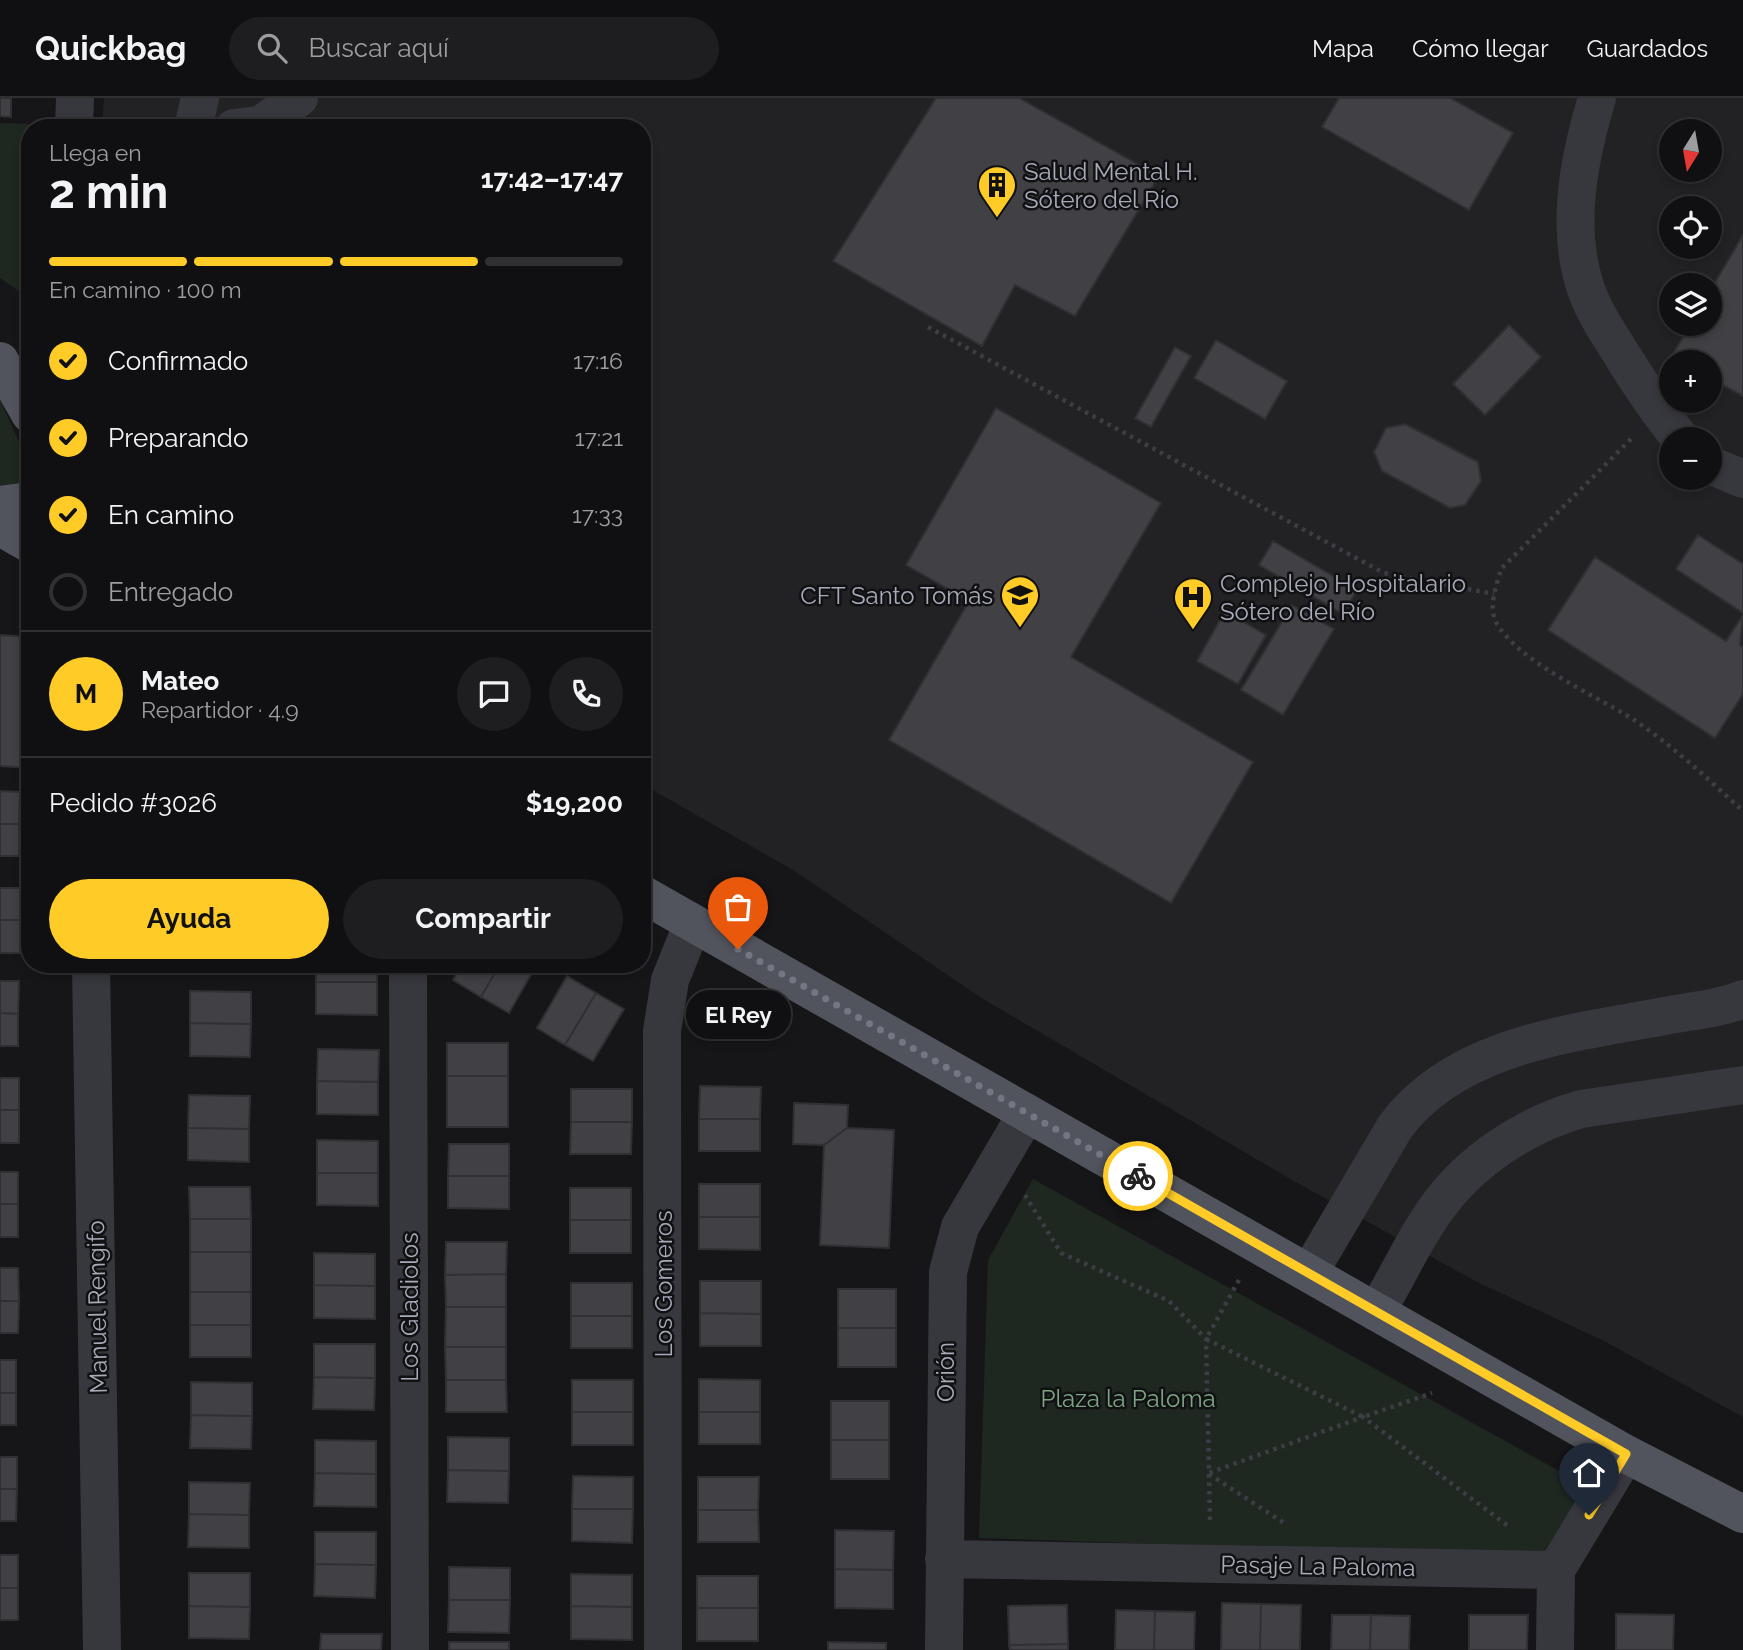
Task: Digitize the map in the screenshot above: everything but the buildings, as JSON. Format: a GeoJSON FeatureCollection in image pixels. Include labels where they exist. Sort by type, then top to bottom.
{"type":"FeatureCollection","features":[{"type":"Feature","properties":{"kind":"main road"},"geometry":{"type":"LineString","coordinates":[[11,363],[21,390]]}},
{"type":"Feature","properties":{"kind":"main road"},"geometry":{"type":"LineString","coordinates":[[0,505],[21,502]]}},
{"type":"Feature","properties":{"kind":"main road"},"geometry":{"type":"LineString","coordinates":[[0,527],[21,539]]}},
{"type":"Feature","properties":{"kind":"main road"},"geometry":{"type":"LineString","coordinates":[[651,899],[1626,1454],[1743,1514]]}},
{"type":"Feature","properties":{"kind":"street"},"geometry":{"type":"LineString","coordinates":[[74,119],[75,98]]}},
{"type":"Feature","properties":{"kind":"street"},"geometry":{"type":"LineString","coordinates":[[195,119],[200,98]]}},
{"type":"Feature","properties":{"kind":"street"},"geometry":{"type":"LineString","coordinates":[[269,119],[299,98]]}},
{"type":"Feature","properties":{"kind":"street"},"geometry":{"type":"LineString","coordinates":[[1597,98],[1586,136],[1577,188],[1576,235],[1582,275],[1597,315],[1670,425]]}},
{"type":"Feature","properties":{"kind":"street"},"geometry":{"type":"LineString","coordinates":[[1722,470],[1743,479]]}},
{"type":"Feature","properties":{"kind":"street","name":"Los Gomeros"},"geometry":{"type":"LineString","coordinates":[[663,1650],[662,1031],[670,980],[693,923]]}},
{"type":"Feature","properties":{"kind":"street","name":"Manuel Rengifo"},"geometry":{"type":"LineString","coordinates":[[91,973],[102,1650]]}},
{"type":"Feature","properties":{"kind":"street","name":"Los Gladiolos"},"geometry":{"type":"LineString","coordinates":[[408,973],[410,1650]]}},
{"type":"Feature","properties":{"kind":"street"},"geometry":{"type":"LineString","coordinates":[[1309,1273],[1395,1127],[1406,1112],[1446,1081],[1480,1062],[1531,1043],[1743,999]]}},
{"type":"Feature","properties":{"kind":"street"},"geometry":{"type":"LineString","coordinates":[[1376,1312],[1439,1204],[1471,1170],[1516,1138],[1561,1115],[1581,1109],[1743,1085]]}},
{"type":"Feature","properties":{"kind":"street","name":"Orión"},"geometry":{"type":"LineString","coordinates":[[944,1650],[948,1272],[960,1227],[1027,1113]]}},
{"type":"Feature","properties":{"kind":"street"},"geometry":{"type":"LineString","coordinates":[[1555,1650],[1556,1570],[1626,1454]]}},
{"type":"Feature","properties":{"kind":"street","name":"Pasaje La Paloma"},"geometry":{"type":"LineString","coordinates":[[944,1559],[1556,1570]]}},
{"type":"Feature","properties":{"kind":"path"},"geometry":{"type":"LineString","coordinates":[[928,327],[1384,573],[1494,594]]}},
{"type":"Feature","properties":{"kind":"path"},"geometry":{"type":"LineString","coordinates":[[1670,425],[1501,569],[1494,594],[1494,619],[1508,639],[1574,687],[1632,719],[1702,773],[1743,811]]}},
{"type":"Feature","properties":{"kind":"path"},"geometry":{"type":"LineString","coordinates":[[1001,1155],[1061,1253],[1169,1301],[1206,1339],[1363,1417],[1549,1557],[1556,1570]]}},
{"type":"Feature","properties":{"kind":"path"},"geometry":{"type":"LineString","coordinates":[[1258,1244],[1206,1339],[1209,1473],[1486,1374]]}},
{"type":"Feature","properties":{"kind":"shaded area","name":"Complejo Hospitalario Sótero del Río"},"geometry":{"type":"Polygon","coordinates":[[[104,98],[1743,98],[1743,1417],[1604,1341],[1475,1281],[1292,1180],[983,999],[793,870],[651,789],[651,119],[103,119],[104,98]]]}},
{"type":"Feature","properties":{"kind":"green space"},"geometry":{"type":"Polygon","coordinates":[[[0,123],[21,124],[21,293],[0,278],[0,123]]]}},
{"type":"Feature","properties":{"kind":"green space"},"geometry":{"type":"Polygon","coordinates":[[[0,400],[21,446],[21,490],[15,492],[0,485],[0,400]]]}},
{"type":"Feature","properties":{"kind":"green space","name":"Plaza la Paloma"},"geometry":{"type":"Polygon","coordinates":[[[1033,1179],[1588,1487],[1549,1557],[979,1538],[988,1260],[1033,1179]]]}},
{"type":"Feature","properties":{"kind":"way so far"},"geometry":{"type":"LineString","coordinates":[[738,949],[1138,1176]]}},
{"type":"Feature","properties":{"kind":"place","name":"Salud Mental H. Sótero del Río"},"geometry":{"type":"Point","coordinates":[997,219]}},
{"type":"Feature","properties":{"kind":"place","name":"CFT Santo Tomás"},"geometry":{"type":"Point","coordinates":[1020,629]}},
{"type":"Feature","properties":{"kind":"place","name":"Complejo Hospitalario Sótero del Río"},"geometry":{"type":"Point","coordinates":[1193,631]}},
{"type":"Feature","properties":{"kind":"place","name":"El Rey"},"geometry":{"type":"Point","coordinates":[738,949]}},
{"type":"Feature","properties":{"kind":"route"},"geometry":{"type":"LineString","coordinates":[[1138,1176],[1626,1454],[1589,1515]]}}]}
